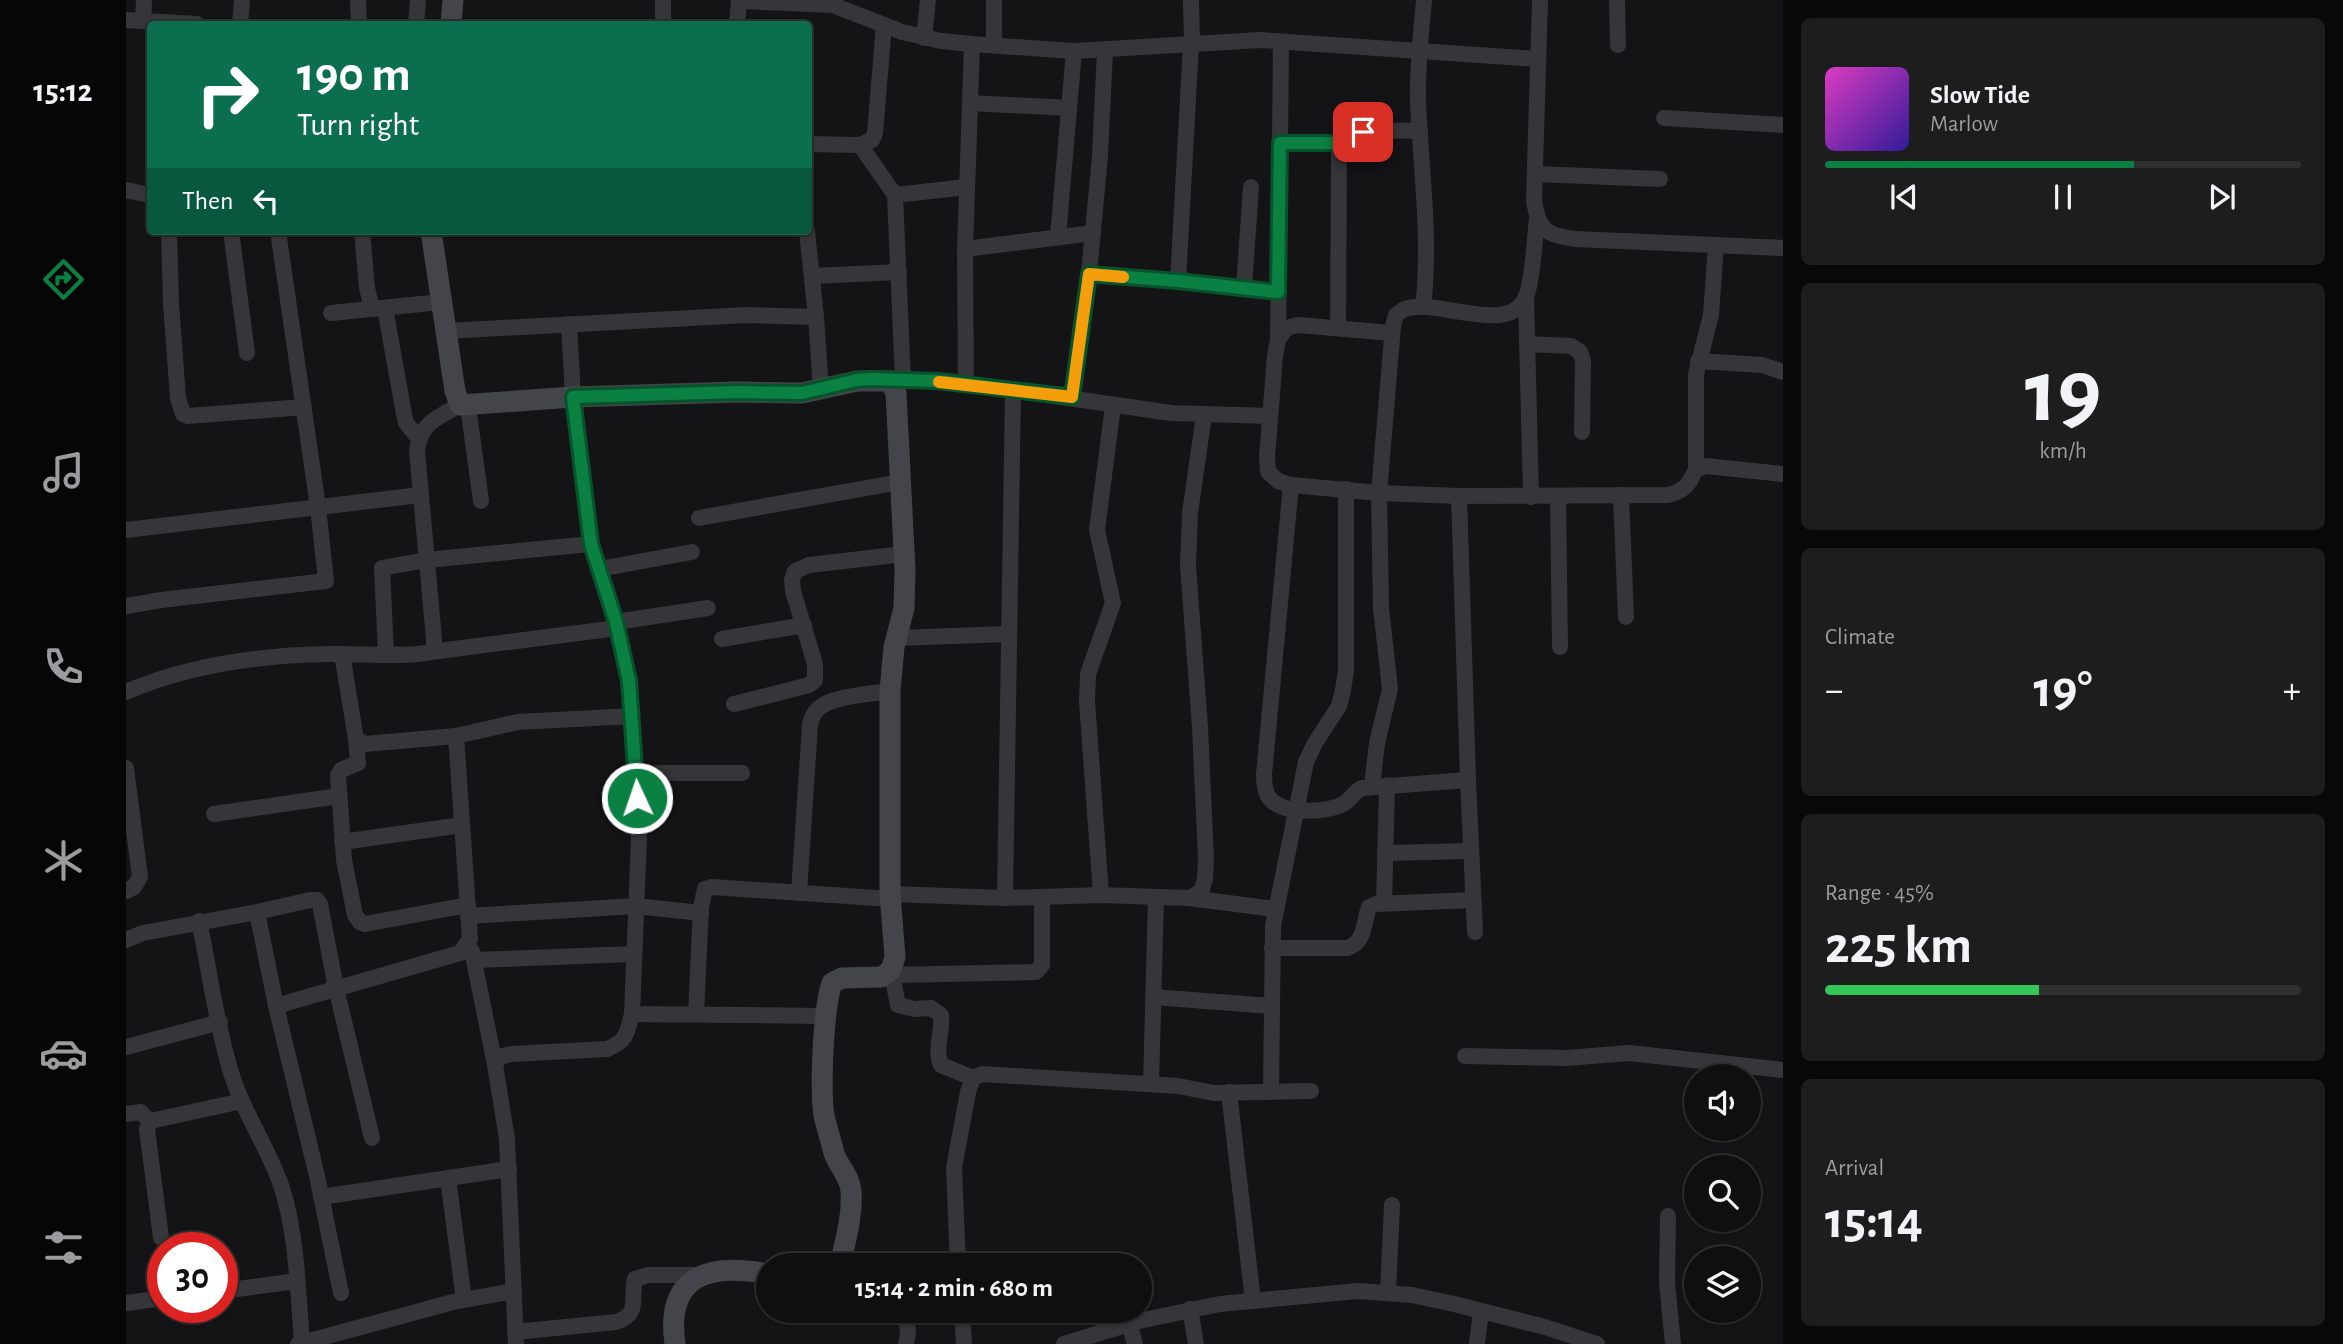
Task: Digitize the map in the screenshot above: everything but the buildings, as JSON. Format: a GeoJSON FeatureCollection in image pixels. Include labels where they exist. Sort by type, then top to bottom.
{"type":"FeatureCollection","features":[{"type":"Feature","properties":{"kind":"street"},"geometry":{"type":"LineString","coordinates":[[143,20],[144,0]]}},
{"type":"Feature","properties":{"kind":"street"},"geometry":{"type":"LineString","coordinates":[[240,21],[242,0]]}},
{"type":"Feature","properties":{"kind":"street"},"geometry":{"type":"LineString","coordinates":[[358,0],[359,21]]}},
{"type":"Feature","properties":{"kind":"street"},"geometry":{"type":"LineString","coordinates":[[416,21],[418,0]]}},
{"type":"Feature","properties":{"kind":"street"},"geometry":{"type":"LineString","coordinates":[[451,21],[453,0]]}},
{"type":"Feature","properties":{"kind":"street"},"geometry":{"type":"LineString","coordinates":[[663,0],[663,21]]}},
{"type":"Feature","properties":{"kind":"street"},"geometry":{"type":"LineString","coordinates":[[737,21],[739,0],[833,5],[925,38],[972,44],[1074,51],[1242,40],[1538,59]]}},
{"type":"Feature","properties":{"kind":"street"},"geometry":{"type":"LineString","coordinates":[[925,38],[928,0]]}},
{"type":"Feature","properties":{"kind":"street"},"geometry":{"type":"LineString","coordinates":[[994,0],[994,45]]}},
{"type":"Feature","properties":{"kind":"street"},"geometry":{"type":"LineString","coordinates":[[1178,281],[1191,0]]}},
{"type":"Feature","properties":{"kind":"street"},"geometry":{"type":"LineString","coordinates":[[1423,307],[1426,260],[1419,52],[1424,0]]}},
{"type":"Feature","properties":{"kind":"street"},"geometry":{"type":"LineString","coordinates":[[1531,497],[1526,295],[1537,219],[1534,201],[1539,0]]}},
{"type":"Feature","properties":{"kind":"street"},"geometry":{"type":"LineString","coordinates":[[1616,0],[1618,45]]}},
{"type":"Feature","properties":{"kind":"street"},"geometry":{"type":"LineString","coordinates":[[126,20],[155,21]]}},
{"type":"Feature","properties":{"kind":"street"},"geometry":{"type":"LineString","coordinates":[[812,144],[860,145],[872,140],[875,133],[884,25]]}},
{"type":"Feature","properties":{"kind":"street"},"geometry":{"type":"LineString","coordinates":[[1281,43],[1278,340],[1267,457],[1268,472],[1278,481],[1291,485],[1379,493],[1459,496],[1668,495],[1683,491],[1691,482],[1696,469],[1694,400],[1698,361],[1711,315],[1716,245]]}},
{"type":"Feature","properties":{"kind":"street"},"geometry":{"type":"LineString","coordinates":[[966,385],[965,249],[972,44]]}},
{"type":"Feature","properties":{"kind":"street"},"geometry":{"type":"LineString","coordinates":[[1072,397],[1093,233],[1105,50]]}},
{"type":"Feature","properties":{"kind":"street"},"geometry":{"type":"LineString","coordinates":[[1058,237],[1074,51]]}},
{"type":"Feature","properties":{"kind":"street"},"geometry":{"type":"LineString","coordinates":[[970,103],[1069,108]]}},
{"type":"Feature","properties":{"kind":"street"},"geometry":{"type":"LineString","coordinates":[[1664,118],[1783,125]]}},
{"type":"Feature","properties":{"kind":"street"},"geometry":{"type":"LineString","coordinates":[[1280,143],[1339,143],[1370,131],[1420,131]]}},
{"type":"Feature","properties":{"kind":"street"},"geometry":{"type":"LineString","coordinates":[[1338,328],[1339,143]]}},
{"type":"Feature","properties":{"kind":"street"},"geometry":{"type":"LineString","coordinates":[[860,145],[895,195],[899,272],[896,393],[904,608],[891,666],[890,691],[890,896],[895,957],[892,973],[898,1004],[915,1009],[930,1008],[941,1015],[937,1049],[941,1065],[973,1079]]}},
{"type":"Feature","properties":{"kind":"street"},"geometry":{"type":"LineString","coordinates":[[1535,174],[1660,179]]}},
{"type":"Feature","properties":{"kind":"street"},"geometry":{"type":"LineString","coordinates":[[895,195],[967,187]]}},
{"type":"Feature","properties":{"kind":"street"},"geometry":{"type":"LineString","coordinates":[[1244,288],[1251,187]]}},
{"type":"Feature","properties":{"kind":"street"},"geometry":{"type":"LineString","coordinates":[[126,190],[147,194]]}},
{"type":"Feature","properties":{"kind":"street"},"geometry":{"type":"LineString","coordinates":[[1537,219],[1544,230],[1554,236],[1576,239],[1783,248]]}},
{"type":"Feature","properties":{"kind":"street"},"geometry":{"type":"LineString","coordinates":[[965,249],[1093,233]]}},
{"type":"Feature","properties":{"kind":"street"},"geometry":{"type":"LineString","coordinates":[[169,235],[178,398],[184,414],[188,416],[304,407]]}},
{"type":"Feature","properties":{"kind":"street"},"geometry":{"type":"LineString","coordinates":[[232,235],[247,354]]}},
{"type":"Feature","properties":{"kind":"street"},"geometry":{"type":"LineString","coordinates":[[126,606],[326,581],[318,506],[279,235]]}},
{"type":"Feature","properties":{"kind":"street"},"geometry":{"type":"LineString","coordinates":[[362,235],[365,277],[378,308],[406,423],[419,439]]}},
{"type":"Feature","properties":{"kind":"street"},"geometry":{"type":"LineString","coordinates":[[432,235],[455,391],[464,405],[481,501]]}},
{"type":"Feature","properties":{"kind":"street"},"geometry":{"type":"LineString","coordinates":[[807,235],[821,390]]}},
{"type":"Feature","properties":{"kind":"street"},"geometry":{"type":"LineString","coordinates":[[812,276],[899,272]]}},
{"type":"Feature","properties":{"kind":"street"},"geometry":{"type":"LineString","coordinates":[[1089,274],[1278,292]]}},
{"type":"Feature","properties":{"kind":"street"},"geometry":{"type":"LineString","coordinates":[[1384,903],[1385,853],[1377,743],[1390,689],[1381,608],[1379,493],[1391,333],[1396,315],[1406,308],[1423,307],[1489,316],[1508,313],[1520,307],[1526,295]]}},
{"type":"Feature","properties":{"kind":"street"},"geometry":{"type":"LineString","coordinates":[[331,313],[441,302]]}},
{"type":"Feature","properties":{"kind":"street"},"geometry":{"type":"LineString","coordinates":[[446,331],[747,314],[816,317]]}},
{"type":"Feature","properties":{"kind":"street"},"geometry":{"type":"LineString","coordinates":[[495,1065],[500,1057],[511,1054],[607,1049],[620,1044],[627,1034],[632,1014],[639,838],[629,681],[617,625],[591,544],[573,397],[569,324]]}},
{"type":"Feature","properties":{"kind":"street"},"geometry":{"type":"LineString","coordinates":[[1278,340],[1286,328],[1298,325],[1391,333]]}},
{"type":"Feature","properties":{"kind":"street"},"geometry":{"type":"LineString","coordinates":[[1527,344],[1570,346],[1580,352],[1583,361],[1582,432]]}},
{"type":"Feature","properties":{"kind":"street"},"geometry":{"type":"LineString","coordinates":[[1698,361],[1762,365],[1783,372]]}},
{"type":"Feature","properties":{"kind":"street"},"geometry":{"type":"LineString","coordinates":[[431,652],[434,639],[417,451],[419,439],[430,423],[464,405],[573,397],[736,392],[802,393],[857,380],[966,385],[1072,397],[1113,406],[1204,415],[1270,416]]}},
{"type":"Feature","properties":{"kind":"street"},"geometry":{"type":"LineString","coordinates":[[1005,898],[1013,390]]}},
{"type":"Feature","properties":{"kind":"street"},"geometry":{"type":"LineString","coordinates":[[1101,895],[1087,701],[1088,674],[1113,603],[1097,530],[1113,406]]}},
{"type":"Feature","properties":{"kind":"street"},"geometry":{"type":"LineString","coordinates":[[1189,898],[1201,892],[1205,879],[1200,727],[1188,566],[1190,513],[1204,415]]}},
{"type":"Feature","properties":{"kind":"street"},"geometry":{"type":"LineString","coordinates":[[1696,469],[1720,466],[1783,474]]}},
{"type":"Feature","properties":{"kind":"street"},"geometry":{"type":"LineString","coordinates":[[699,518],[900,482]]}},
{"type":"Feature","properties":{"kind":"street"},"geometry":{"type":"LineString","coordinates":[[1291,485],[1264,774],[1265,788],[1273,802],[1296,811],[1338,807],[1345,804],[1355,791],[1379,786],[1468,780]]}},
{"type":"Feature","properties":{"kind":"street"},"geometry":{"type":"LineString","coordinates":[[1271,1092],[1272,948],[1275,909],[1306,762],[1339,706],[1346,670],[1346,489]]}},
{"type":"Feature","properties":{"kind":"street"},"geometry":{"type":"LineString","coordinates":[[126,530],[420,495]]}},
{"type":"Feature","properties":{"kind":"street"},"geometry":{"type":"LineString","coordinates":[[1621,495],[1626,617]]}},
{"type":"Feature","properties":{"kind":"street"},"geometry":{"type":"LineString","coordinates":[[1459,496],[1475,932]]}},
{"type":"Feature","properties":{"kind":"street"},"geometry":{"type":"LineString","coordinates":[[1558,496],[1560,647]]}},
{"type":"Feature","properties":{"kind":"street"},"geometry":{"type":"LineString","coordinates":[[386,654],[382,568],[426,560],[591,544]]}},
{"type":"Feature","properties":{"kind":"street"},"geometry":{"type":"LineString","coordinates":[[599,569],[692,552]]}},
{"type":"Feature","properties":{"kind":"street"},"geometry":{"type":"LineString","coordinates":[[831,701],[817,671],[804,625],[792,580],[795,571],[801,566],[904,554]]}},
{"type":"Feature","properties":{"kind":"street"},"geometry":{"type":"LineString","coordinates":[[126,692],[166,679],[239,662],[342,654],[431,652],[617,625],[708,608]]}},
{"type":"Feature","properties":{"kind":"street"},"geometry":{"type":"LineString","coordinates":[[723,639],[804,625]]}},
{"type":"Feature","properties":{"kind":"street"},"geometry":{"type":"LineString","coordinates":[[896,638],[1009,634]]}},
{"type":"Feature","properties":{"kind":"street"},"geometry":{"type":"LineString","coordinates":[[342,654],[359,760],[339,772],[342,842],[355,915],[360,922],[365,924],[468,911],[636,906],[701,913]]}},
{"type":"Feature","properties":{"kind":"street"},"geometry":{"type":"LineString","coordinates":[[734,705],[808,685],[815,680],[817,671]]}},
{"type":"Feature","properties":{"kind":"street"},"geometry":{"type":"LineString","coordinates":[[799,893],[810,724],[814,714],[820,706],[831,701],[890,691]]}},
{"type":"Feature","properties":{"kind":"street"},"geometry":{"type":"LineString","coordinates":[[356,740],[365,744],[456,736],[518,722],[632,716]]}},
{"type":"Feature","properties":{"kind":"street"},"geometry":{"type":"LineString","coordinates":[[456,736],[470,939],[507,1139],[515,1338],[627,1319],[632,1311],[635,1279],[648,1275],[702,1275],[718,1271],[756,1273]]}},
{"type":"Feature","properties":{"kind":"street"},"geometry":{"type":"LineString","coordinates":[[126,768],[140,877],[134,887],[126,891]]}},
{"type":"Feature","properties":{"kind":"street"},"geometry":{"type":"LineString","coordinates":[[635,773],[742,774]]}},
{"type":"Feature","properties":{"kind":"street"},"geometry":{"type":"LineString","coordinates":[[214,814],[339,796]]}},
{"type":"Feature","properties":{"kind":"street"},"geometry":{"type":"LineString","coordinates":[[342,842],[462,825]]}},
{"type":"Feature","properties":{"kind":"street"},"geometry":{"type":"LineString","coordinates":[[1385,853],[1471,851]]}},
{"type":"Feature","properties":{"kind":"street"},"geometry":{"type":"LineString","coordinates":[[696,1014],[701,913],[705,889],[712,887],[890,896],[1005,898],[1101,895],[1189,898],[1275,909]]}},
{"type":"Feature","properties":{"kind":"street"},"geometry":{"type":"LineString","coordinates":[[842,1253],[851,1190],[848,1178],[837,1161],[824,1116],[827,997],[832,983],[842,978],[881,977],[892,973],[1035,972],[1042,965],[1042,897]]}},
{"type":"Feature","properties":{"kind":"street"},"geometry":{"type":"LineString","coordinates":[[1151,1084],[1156,897]]}},
{"type":"Feature","properties":{"kind":"street"},"geometry":{"type":"LineString","coordinates":[[126,940],[143,933],[199,921],[317,900],[322,911],[336,989],[372,1138]]}},
{"type":"Feature","properties":{"kind":"street"},"geometry":{"type":"LineString","coordinates":[[1272,948],[1354,946],[1360,942],[1369,907],[1384,903],[1473,900]]}},
{"type":"Feature","properties":{"kind":"street"},"geometry":{"type":"LineString","coordinates":[[257,912],[341,1293]]}},
{"type":"Feature","properties":{"kind":"street"},"geometry":{"type":"LineString","coordinates":[[199,921],[228,1062],[242,1101],[281,1186],[291,1232],[297,1281],[300,1344],[464,1300],[514,1291]]}},
{"type":"Feature","properties":{"kind":"street"},"geometry":{"type":"LineString","coordinates":[[276,1006],[460,953],[470,939]]}},
{"type":"Feature","properties":{"kind":"street"},"geometry":{"type":"LineString","coordinates":[[474,960],[633,954]]}},
{"type":"Feature","properties":{"kind":"street"},"geometry":{"type":"LineString","coordinates":[[1153,997],[1271,1006]]}},
{"type":"Feature","properties":{"kind":"street"},"geometry":{"type":"LineString","coordinates":[[632,1014],[826,1016]]}},
{"type":"Feature","properties":{"kind":"street"},"geometry":{"type":"LineString","coordinates":[[126,1047],[220,1022]]}},
{"type":"Feature","properties":{"kind":"street"},"geometry":{"type":"LineString","coordinates":[[1465,1056],[1566,1058],[1629,1053],[1783,1070]]}},
{"type":"Feature","properties":{"kind":"street"},"geometry":{"type":"LineString","coordinates":[[958,1253],[954,1168],[968,1092],[973,1079],[982,1074],[1178,1086],[1204,1092],[1311,1091]]}},
{"type":"Feature","properties":{"kind":"street"},"geometry":{"type":"LineString","coordinates":[[1229,1092],[1253,1301]]}},
{"type":"Feature","properties":{"kind":"street"},"geometry":{"type":"LineString","coordinates":[[150,1122],[242,1101]]}},
{"type":"Feature","properties":{"kind":"street"},"geometry":{"type":"LineString","coordinates":[[126,1114],[141,1112],[150,1122]]}},
{"type":"Feature","properties":{"kind":"street"},"geometry":{"type":"LineString","coordinates":[[150,1122],[147,1129],[160,1232]]}},
{"type":"Feature","properties":{"kind":"street"},"geometry":{"type":"LineString","coordinates":[[321,1197],[509,1168]]}},
{"type":"Feature","properties":{"kind":"street"},"geometry":{"type":"LineString","coordinates":[[448,1178],[464,1300]]}},
{"type":"Feature","properties":{"kind":"street"},"geometry":{"type":"LineString","coordinates":[[1388,1293],[1392,1205]]}},
{"type":"Feature","properties":{"kind":"street"},"geometry":{"type":"LineString","coordinates":[[1668,1216],[1667,1292],[1674,1344]]}},
{"type":"Feature","properties":{"kind":"street"},"geometry":{"type":"LineString","coordinates":[[675,1344],[676,1305],[685,1285],[702,1275]]}},
{"type":"Feature","properties":{"kind":"street"},"geometry":{"type":"LineString","coordinates":[[238,1289],[297,1281]]}},
{"type":"Feature","properties":{"kind":"street"},"geometry":{"type":"LineString","coordinates":[[1064,1344],[1190,1309],[1359,1291],[1412,1295],[1482,1311],[1598,1344]]}},
{"type":"Feature","properties":{"kind":"street"},"geometry":{"type":"LineString","coordinates":[[126,1303],[147,1300]]}},
{"type":"Feature","properties":{"kind":"street"},"geometry":{"type":"LineString","coordinates":[[1190,1309],[1196,1344]]}},
{"type":"Feature","properties":{"kind":"street"},"geometry":{"type":"LineString","coordinates":[[1477,1344],[1482,1311]]}},
{"type":"Feature","properties":{"kind":"street"},"geometry":{"type":"LineString","coordinates":[[906,1344],[907,1323]]}},
{"type":"Feature","properties":{"kind":"street"},"geometry":{"type":"LineString","coordinates":[[963,1323],[964,1344]]}},
{"type":"Feature","properties":{"kind":"street"},"geometry":{"type":"LineString","coordinates":[[1129,1324],[1135,1344]]}},
{"type":"Feature","properties":{"kind":"slow traffic"},"geometry":{"type":"LineString","coordinates":[[939,382],[1072,397],[1089,274],[1123,277]]}},
{"type":"Feature","properties":{"kind":"route"},"geometry":{"type":"LineString","coordinates":[[637,798],[629,681],[616,622],[591,544],[573,397],[736,392],[802,393],[872,379],[938,381],[1072,397],[1089,274],[1278,292],[1280,143],[1339,143],[1363,132]]}}]}
